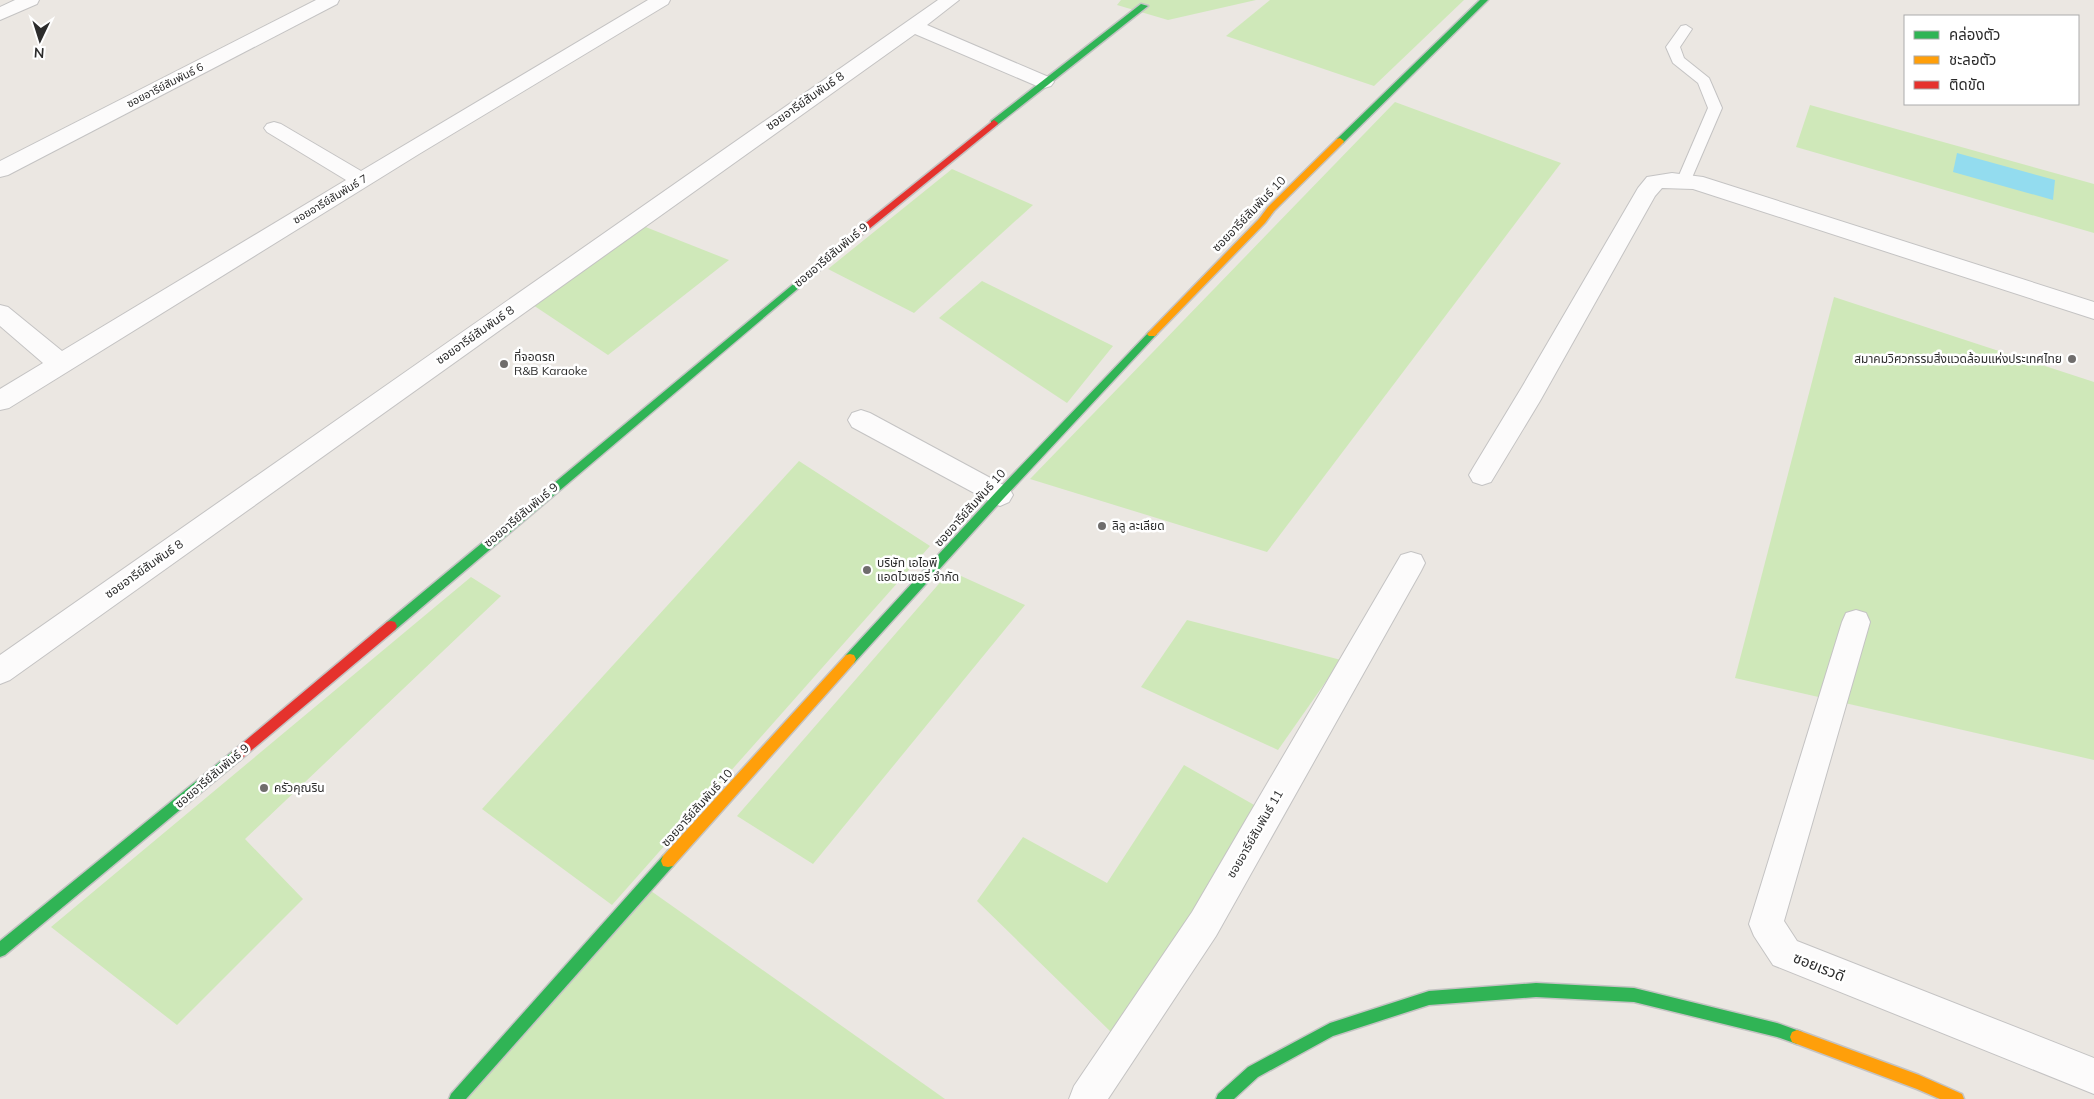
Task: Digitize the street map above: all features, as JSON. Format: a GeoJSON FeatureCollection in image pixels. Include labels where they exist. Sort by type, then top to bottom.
{"type":"FeatureCollection","features":[{"type":"Feature","properties":{"kind":"main road","name":"ซอยอารีย์สัมพันธ์ 10"},"geometry":{"type":"LineString","coordinates":[[456,1099],[693,832],[1110,377],[1271,209],[1484,0]]}},
{"type":"Feature","properties":{"kind":"main road","name":"ซอยอารีย์สัมพันธ์ 9"},"geometry":{"type":"LineString","coordinates":[[0,950],[137,840],[854,236],[1044,82],[1144,6]]}},
{"type":"Feature","properties":{"kind":"main road"},"geometry":{"type":"LineString","coordinates":[[1222,1099],[1253,1072],[1330,1030],[1429,998],[1536,990],[1634,995],[1777,1030],[1918,1082],[1957,1099]]}},
{"type":"Feature","properties":{"kind":"street"},"geometry":{"type":"LineString","coordinates":[[0,14],[30,0]]}},
{"type":"Feature","properties":{"kind":"street","name":"ซอยอารีย์สัมพันธ์ 6"},"geometry":{"type":"LineString","coordinates":[[0,170],[330,0]]}},
{"type":"Feature","properties":{"kind":"street","name":"ซอยอารีย์สัมพันธ์ 7"},"geometry":{"type":"LineString","coordinates":[[0,401],[361,180],[661,0]]}},
{"type":"Feature","properties":{"kind":"street","name":"ซอยอารีย์สัมพันธ์ 8"},"geometry":{"type":"LineString","coordinates":[[0,671],[950,0]]}},
{"type":"Feature","properties":{"kind":"street"},"geometry":{"type":"LineString","coordinates":[[912,26],[1044,82]]}},
{"type":"Feature","properties":{"kind":"street"},"geometry":{"type":"LineString","coordinates":[[274,128],[361,180]]}},
{"type":"Feature","properties":{"kind":"street"},"geometry":{"type":"LineString","coordinates":[[1482,475],[1531,394],[1646,193],[1655,182],[1684,180],[1712,187],[2094,311]]}},
{"type":"Feature","properties":{"kind":"street"},"geometry":{"type":"LineString","coordinates":[[0,313],[61,364]]}},
{"type":"Feature","properties":{"kind":"street"},"geometry":{"type":"LineString","coordinates":[[861,420],[1000,495]]}},
{"type":"Feature","properties":{"kind":"street","name":"ซอยอารีย์สัมพันธ์ 11"},"geometry":{"type":"LineString","coordinates":[[1087,1099],[1204,924],[1411,562]]}},
{"type":"Feature","properties":{"kind":"street","name":"ซอยเรวดี"},"geometry":{"type":"LineString","coordinates":[[1856,622],[1766,924],[1785,953],[2094,1076]]}},
{"type":"Feature","properties":{"kind":"lane"},"geometry":{"type":"LineString","coordinates":[[1684,180],[1715,108],[1704,81],[1678,60],[1673,47],[1686,29]]}},
{"type":"Feature","properties":{"kind":"green space"},"geometry":{"type":"Polygon","coordinates":[[[1121,0],[1256,0],[1168,20],[1117,5],[1121,0]]]}},
{"type":"Feature","properties":{"kind":"green space"},"geometry":{"type":"Polygon","coordinates":[[[1270,0],[1464,0],[1374,86],[1226,36],[1270,0]]]}},
{"type":"Feature","properties":{"kind":"green space"},"geometry":{"type":"Polygon","coordinates":[[[1395,102],[1561,163],[1267,552],[1030,479],[1395,102]]]}},
{"type":"Feature","properties":{"kind":"green space"},"geometry":{"type":"Polygon","coordinates":[[[1810,105],[2094,184],[2094,233],[1796,147],[1810,105]]]}},
{"type":"Feature","properties":{"kind":"green space"},"geometry":{"type":"Polygon","coordinates":[[[952,169],[1033,205],[914,313],[828,269],[952,169]]]}},
{"type":"Feature","properties":{"kind":"green space"},"geometry":{"type":"Polygon","coordinates":[[[638,224],[729,260],[608,355],[530,303],[638,224]]]}},
{"type":"Feature","properties":{"kind":"green space"},"geometry":{"type":"Polygon","coordinates":[[[982,281],[1113,346],[1067,403],[939,318],[982,281]]]}},
{"type":"Feature","properties":{"kind":"green space"},"geometry":{"type":"Polygon","coordinates":[[[1834,297],[2094,382],[2094,760],[1735,678],[1834,297]]]}},
{"type":"Feature","properties":{"kind":"green space"},"geometry":{"type":"Polygon","coordinates":[[[799,461],[930,546],[612,905],[482,809],[799,461]]]}},
{"type":"Feature","properties":{"kind":"green space"},"geometry":{"type":"Polygon","coordinates":[[[950,571],[1025,605],[813,864],[737,816],[950,571]]]}},
{"type":"Feature","properties":{"kind":"green space"},"geometry":{"type":"Polygon","coordinates":[[[471,577],[501,596],[245,839],[303,899],[177,1025],[51,927],[471,577]]]}},
{"type":"Feature","properties":{"kind":"green space"},"geometry":{"type":"Polygon","coordinates":[[[1187,620],[1341,660],[1278,750],[1141,687],[1187,620]]]}},
{"type":"Feature","properties":{"kind":"green space"},"geometry":{"type":"Polygon","coordinates":[[[1184,765],[1263,810],[1113,1034],[977,901],[1023,837],[1107,883],[1184,765]]]}},
{"type":"Feature","properties":{"kind":"green space"},"geometry":{"type":"Polygon","coordinates":[[[644,886],[945,1099],[460,1099],[644,886]]]}},
{"type":"Feature","properties":{"kind":"water"},"geometry":{"type":"Polygon","coordinates":[[[1957,153],[2055,180],[2053,200],[1953,172],[1957,153]]]}},
{"type":"Feature","properties":{"kind":"traffic: fast"},"geometry":{"type":"LineString","coordinates":[[1340,141],[1484,0]]}},
{"type":"Feature","properties":{"kind":"traffic: fast"},"geometry":{"type":"LineString","coordinates":[[994,123],[1144,6]]}},
{"type":"Feature","properties":{"kind":"traffic: fast"},"geometry":{"type":"LineString","coordinates":[[391,626],[850,240]]}},
{"type":"Feature","properties":{"kind":"traffic: fast"},"geometry":{"type":"LineString","coordinates":[[850,659],[1000,495],[1152,334]]}},
{"type":"Feature","properties":{"kind":"traffic: fast"},"geometry":{"type":"LineString","coordinates":[[0,950],[236,756]]}},
{"type":"Feature","properties":{"kind":"traffic: fast"},"geometry":{"type":"LineString","coordinates":[[456,1099],[668,861]]}},
{"type":"Feature","properties":{"kind":"traffic: fast"},"geometry":{"type":"LineString","coordinates":[[1223,1099],[1253,1072],[1330,1030],[1429,998],[1536,990],[1634,995],[1777,1030],[1797,1037]]}},
{"type":"Feature","properties":{"kind":"traffic: slow"},"geometry":{"type":"LineString","coordinates":[[1152,334],[1262,221],[1271,209],[1340,141]]}},
{"type":"Feature","properties":{"kind":"traffic: slow"},"geometry":{"type":"LineString","coordinates":[[668,861],[850,659]]}},
{"type":"Feature","properties":{"kind":"traffic: slow"},"geometry":{"type":"LineString","coordinates":[[1797,1037],[1919,1082],[1957,1099]]}},
{"type":"Feature","properties":{"kind":"traffic: jam"},"geometry":{"type":"LineString","coordinates":[[850,240],[994,123]]}},
{"type":"Feature","properties":{"kind":"traffic: jam"},"geometry":{"type":"LineString","coordinates":[[236,756],[391,626]]}},
{"type":"Feature","properties":{"kind":"place","name":"สมาคมวิศวกรรมสิ่งแวดล้อมแห่งประเทศไทย"},"geometry":{"type":"Point","coordinates":[2072,359]}},
{"type":"Feature","properties":{"kind":"place","name":"ที่จอดรถ R&B Karaoke"},"geometry":{"type":"Point","coordinates":[504,364]}},
{"type":"Feature","properties":{"kind":"place","name":"ลิลู ละเลียด"},"geometry":{"type":"Point","coordinates":[1102,526]}},
{"type":"Feature","properties":{"kind":"place","name":"บริษัท เอไอพี แอดไวเซอรี่ จำกัด"},"geometry":{"type":"Point","coordinates":[867,570]}},
{"type":"Feature","properties":{"kind":"place","name":"ครัวคุณริน"},"geometry":{"type":"Point","coordinates":[264,788]}}]}
